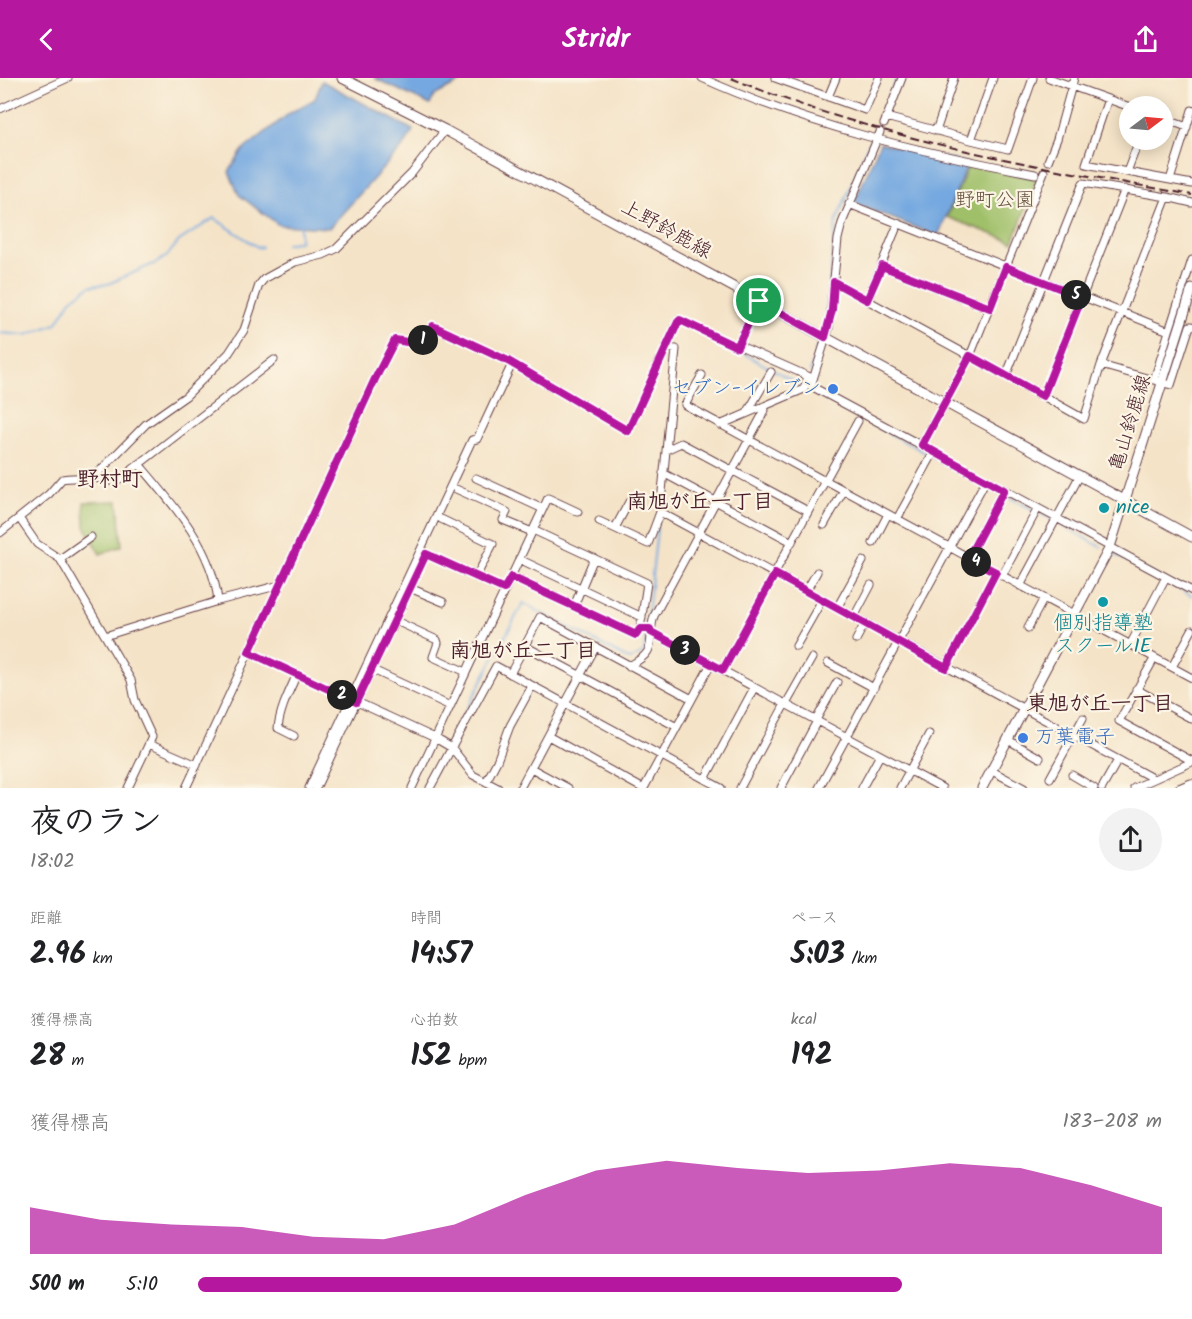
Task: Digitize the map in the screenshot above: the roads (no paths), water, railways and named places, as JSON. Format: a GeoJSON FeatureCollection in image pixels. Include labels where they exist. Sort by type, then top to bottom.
{"type":"FeatureCollection","features":[{"type":"Feature","properties":{"kind":"main road","name":"上野鈴鹿線"},"geometry":{"type":"LineString","coordinates":[[342,78],[445,130],[1192,537]]}},
{"type":"Feature","properties":{"kind":"main road","name":"亀山鈴鹿線"},"geometry":{"type":"LineString","coordinates":[[982,788],[1110,547],[1160,380],[1192,289]]}},
{"type":"Feature","properties":{"kind":"street"},"geometry":{"type":"LineString","coordinates":[[0,109],[68,78]]}},
{"type":"Feature","properties":{"kind":"street"},"geometry":{"type":"LineString","coordinates":[[702,78],[787,112],[876,140],[941,156],[1035,174]]}},
{"type":"Feature","properties":{"kind":"street"},"geometry":{"type":"LineString","coordinates":[[775,78],[793,81],[865,110],[879,78]]}},
{"type":"Feature","properties":{"kind":"street"},"geometry":{"type":"LineString","coordinates":[[828,97],[836,78]]}},
{"type":"Feature","properties":{"kind":"street"},"geometry":{"type":"LineString","coordinates":[[902,78],[885,120],[1008,148],[1033,78]]}},
{"type":"Feature","properties":{"kind":"street"},"geometry":{"type":"LineString","coordinates":[[936,131],[954,78]]}},
{"type":"Feature","properties":{"kind":"street"},"geometry":{"type":"LineString","coordinates":[[971,140],[993,78]]}},
{"type":"Feature","properties":{"kind":"street"},"geometry":{"type":"LineString","coordinates":[[1049,78],[1119,103]]}},
{"type":"Feature","properties":{"kind":"street"},"geometry":{"type":"LineString","coordinates":[[1048,161],[1057,139],[1074,78]]}},
{"type":"Feature","properties":{"kind":"street"},"geometry":{"type":"LineString","coordinates":[[1108,99],[1086,164],[1192,184]]}},
{"type":"Feature","properties":{"kind":"street"},"geometry":{"type":"LineString","coordinates":[[1170,180],[1192,110]]}},
{"type":"Feature","properties":{"kind":"street"},"geometry":{"type":"LineString","coordinates":[[1173,122],[1186,127]]}},
{"type":"Feature","properties":{"kind":"street"},"geometry":{"type":"LineString","coordinates":[[0,533],[49,494],[62,479],[94,477],[146,424],[186,396],[229,353],[244,330],[259,285],[264,279],[296,262],[336,249],[412,173],[445,130]]}},
{"type":"Feature","properties":{"kind":"street"},"geometry":{"type":"LineString","coordinates":[[720,425],[804,389],[825,337],[832,310],[838,239],[849,204],[880,132]]}},
{"type":"Feature","properties":{"kind":"street"},"geometry":{"type":"LineString","coordinates":[[1127,172],[1135,150]]}},
{"type":"Feature","properties":{"kind":"street"},"geometry":{"type":"LineString","coordinates":[[922,445],[970,356],[1044,172]]}},
{"type":"Feature","properties":{"kind":"street"},"geometry":{"type":"LineString","coordinates":[[1006,376],[1083,183],[1192,203]]}},
{"type":"Feature","properties":{"kind":"street"},"geometry":{"type":"LineString","coordinates":[[1043,396],[1125,189]]}},
{"type":"Feature","properties":{"kind":"street"},"geometry":{"type":"LineString","coordinates":[[834,282],[1084,419],[1101,364],[1167,197]]}},
{"type":"Feature","properties":{"kind":"street"},"geometry":{"type":"LineString","coordinates":[[849,204],[1169,332]]}},
{"type":"Feature","properties":{"kind":"street"},"geometry":{"type":"LineString","coordinates":[[867,300],[898,224]]}},
{"type":"Feature","properties":{"kind":"street"},"geometry":{"type":"LineString","coordinates":[[1160,380],[1169,332],[1192,260]]}},
{"type":"Feature","properties":{"kind":"street"},"geometry":{"type":"LineString","coordinates":[[882,266],[990,308]]}},
{"type":"Feature","properties":{"kind":"street"},"geometry":{"type":"LineString","coordinates":[[738,345],[759,301]]}},
{"type":"Feature","properties":{"kind":"street"},"geometry":{"type":"LineString","coordinates":[[186,788],[395,340],[419,344],[433,326],[508,361],[628,431],[680,320],[737,347],[738,345],[810,377]]}},
{"type":"Feature","properties":{"kind":"street"},"geometry":{"type":"LineString","coordinates":[[1101,364],[1172,385],[1192,324]]}},
{"type":"Feature","properties":{"kind":"street"},"geometry":{"type":"LineString","coordinates":[[599,521],[648,544],[654,529],[659,515],[676,349],[666,348]]}},
{"type":"Feature","properties":{"kind":"street"},"geometry":{"type":"LineString","coordinates":[[94,477],[116,481],[274,360]]}},
{"type":"Feature","properties":{"kind":"street"},"geometry":{"type":"LineString","coordinates":[[309,788],[353,701],[512,364]]}},
{"type":"Feature","properties":{"kind":"street"},"geometry":{"type":"LineString","coordinates":[[747,413],[771,372]]}},
{"type":"Feature","properties":{"kind":"street"},"geometry":{"type":"LineString","coordinates":[[702,375],[685,405],[1192,678]]}},
{"type":"Feature","properties":{"kind":"street"},"geometry":{"type":"LineString","coordinates":[[810,377],[811,386],[922,445],[932,454],[1036,511],[1192,591]]}},
{"type":"Feature","properties":{"kind":"street"},"geometry":{"type":"LineString","coordinates":[[629,666],[646,657],[651,646],[654,616],[765,410],[764,406]]}},
{"type":"Feature","properties":{"kind":"street"},"geometry":{"type":"LineString","coordinates":[[723,670],[858,421]]}},
{"type":"Feature","properties":{"kind":"street"},"geometry":{"type":"LineString","coordinates":[[666,450],[681,443],[808,511]]}},
{"type":"Feature","properties":{"kind":"street"},"geometry":{"type":"LineString","coordinates":[[897,519],[932,454]]}},
{"type":"Feature","properties":{"kind":"street"},"geometry":{"type":"LineString","coordinates":[[139,464],[171,503],[201,549],[214,577],[218,601]]}},
{"type":"Feature","properties":{"kind":"street"},"geometry":{"type":"LineString","coordinates":[[663,473],[792,542]]}},
{"type":"Feature","properties":{"kind":"street"},"geometry":{"type":"LineString","coordinates":[[1020,586],[1080,475]]}},
{"type":"Feature","properties":{"kind":"street"},"geometry":{"type":"LineString","coordinates":[[476,478],[543,508]]}},
{"type":"Feature","properties":{"kind":"street"},"geometry":{"type":"LineString","coordinates":[[819,788],[900,642],[984,482]]}},
{"type":"Feature","properties":{"kind":"street"},"geometry":{"type":"LineString","coordinates":[[456,489],[507,512],[503,520],[533,531],[646,583],[640,629],[636,635],[511,577]]}},
{"type":"Feature","properties":{"kind":"street"},"geometry":{"type":"LineString","coordinates":[[824,525],[844,490]]}},
{"type":"Feature","properties":{"kind":"street"},"geometry":{"type":"LineString","coordinates":[[968,558],[1003,492]]}},
{"type":"Feature","properties":{"kind":"street"},"geometry":{"type":"LineString","coordinates":[[412,788],[548,498],[578,512]]}},
{"type":"Feature","properties":{"kind":"street"},"geometry":{"type":"LineString","coordinates":[[615,528],[629,502]]}},
{"type":"Feature","properties":{"kind":"street"},"geometry":{"type":"LineString","coordinates":[[946,668],[1036,511]]}},
{"type":"Feature","properties":{"kind":"street"},"geometry":{"type":"LineString","coordinates":[[873,543],[888,514]]}},
{"type":"Feature","properties":{"kind":"street"},"geometry":{"type":"LineString","coordinates":[[659,515],[698,532],[1154,779]]}},
{"type":"Feature","properties":{"kind":"street"},"geometry":{"type":"LineString","coordinates":[[20,518],[37,544],[60,559],[131,680],[135,700],[152,737],[128,788]]}},
{"type":"Feature","properties":{"kind":"street"},"geometry":{"type":"LineString","coordinates":[[441,519],[493,544],[477,577]]}},
{"type":"Feature","properties":{"kind":"street"},"geometry":{"type":"LineString","coordinates":[[60,559],[91,537]]}},
{"type":"Feature","properties":{"kind":"street"},"geometry":{"type":"LineString","coordinates":[[316,788],[353,701],[372,669],[426,554],[504,589]]}},
{"type":"Feature","properties":{"kind":"street"},"geometry":{"type":"LineString","coordinates":[[574,606],[594,558]]}},
{"type":"Feature","properties":{"kind":"street"},"geometry":{"type":"LineString","coordinates":[[519,559],[642,617]]}},
{"type":"Feature","properties":{"kind":"street"},"geometry":{"type":"LineString","coordinates":[[837,608],[863,561]]}},
{"type":"Feature","properties":{"kind":"street"},"geometry":{"type":"LineString","coordinates":[[806,591],[817,572]]}},
{"type":"Feature","properties":{"kind":"street"},"geometry":{"type":"LineString","coordinates":[[1130,645],[1166,578]]}},
{"type":"Feature","properties":{"kind":"street"},"geometry":{"type":"LineString","coordinates":[[105,636],[218,601],[280,585]]}},
{"type":"Feature","properties":{"kind":"street"},"geometry":{"type":"LineString","coordinates":[[854,617],[871,585]]}},
{"type":"Feature","properties":{"kind":"street"},"geometry":{"type":"LineString","coordinates":[[410,588],[443,602]]}},
{"type":"Feature","properties":{"kind":"street"},"geometry":{"type":"LineString","coordinates":[[1028,628],[1044,598]]}},
{"type":"Feature","properties":{"kind":"street"},"geometry":{"type":"LineString","coordinates":[[796,646],[822,600]]}},
{"type":"Feature","properties":{"kind":"street"},"geometry":{"type":"LineString","coordinates":[[510,674],[540,617],[692,699]]}},
{"type":"Feature","properties":{"kind":"street"},"geometry":{"type":"LineString","coordinates":[[394,620],[437,640],[433,657],[466,672]]}},
{"type":"Feature","properties":{"kind":"street"},"geometry":{"type":"LineString","coordinates":[[856,640],[865,623]]}},
{"type":"Feature","properties":{"kind":"street"},"geometry":{"type":"LineString","coordinates":[[640,629],[651,630],[939,787]]}},
{"type":"Feature","properties":{"kind":"street"},"geometry":{"type":"LineString","coordinates":[[1172,667],[1192,631]]}},
{"type":"Feature","properties":{"kind":"street"},"geometry":{"type":"LineString","coordinates":[[525,646],[677,727]]}},
{"type":"Feature","properties":{"kind":"street"},"geometry":{"type":"LineString","coordinates":[[520,788],[595,648]]}},
{"type":"Feature","properties":{"kind":"street"},"geometry":{"type":"LineString","coordinates":[[249,652],[435,738],[452,748],[473,775],[498,788]]}},
{"type":"Feature","properties":{"kind":"street"},"geometry":{"type":"LineString","coordinates":[[740,788],[812,658]]}},
{"type":"Feature","properties":{"kind":"street"},"geometry":{"type":"LineString","coordinates":[[1154,658],[1119,721],[1192,762]]}},
{"type":"Feature","properties":{"kind":"street"},"geometry":{"type":"LineString","coordinates":[[828,663],[874,688]]}},
{"type":"Feature","properties":{"kind":"street"},"geometry":{"type":"LineString","coordinates":[[548,736],[643,788],[711,664]]}},
{"type":"Feature","properties":{"kind":"street"},"geometry":{"type":"LineString","coordinates":[[431,788],[496,666],[721,788]]}},
{"type":"Feature","properties":{"kind":"street"},"geometry":{"type":"LineString","coordinates":[[372,669],[450,706]]}},
{"type":"Feature","properties":{"kind":"street"},"geometry":{"type":"LineString","coordinates":[[294,736],[278,728],[278,725],[282,707],[297,674]]}},
{"type":"Feature","properties":{"kind":"street"},"geometry":{"type":"LineString","coordinates":[[781,788],[837,682]]}},
{"type":"Feature","properties":{"kind":"street"},"geometry":{"type":"LineString","coordinates":[[486,782],[497,761],[510,726],[532,686]]}},
{"type":"Feature","properties":{"kind":"street"},"geometry":{"type":"LineString","coordinates":[[705,779],[754,688]]}},
{"type":"Feature","properties":{"kind":"street"},"geometry":{"type":"LineString","coordinates":[[1136,689],[1192,719]]}},
{"type":"Feature","properties":{"kind":"street"},"geometry":{"type":"LineString","coordinates":[[1050,778],[1083,718]]}},
{"type":"Feature","properties":{"kind":"street"},"geometry":{"type":"LineString","coordinates":[[900,788],[928,734]]}},
{"type":"Feature","properties":{"kind":"street"},"geometry":{"type":"LineString","coordinates":[[1008,740],[1040,758]]}},
{"type":"Feature","properties":{"kind":"street"},"geometry":{"type":"LineString","coordinates":[[149,744],[197,765]]}},
{"type":"Feature","properties":{"kind":"street"},"geometry":{"type":"LineString","coordinates":[[862,788],[880,754]]}},
{"type":"Feature","properties":{"kind":"street"},"geometry":{"type":"LineString","coordinates":[[1102,788],[1118,760]]}},
{"type":"Feature","properties":{"kind":"street"},"geometry":{"type":"LineString","coordinates":[[1134,788],[1192,762]]}},
{"type":"Feature","properties":{"kind":"street"},"geometry":{"type":"LineString","coordinates":[[531,768],[568,788]]}},
{"type":"Feature","properties":{"kind":"street"},"geometry":{"type":"LineString","coordinates":[[992,771],[1024,788]]}},
{"type":"Feature","properties":{"kind":"street"},"geometry":{"type":"LineString","coordinates":[[1072,775],[1094,788]]}},
{"type":"Feature","properties":{"kind":"street"},"geometry":{"type":"LineString","coordinates":[[1179,788],[1191,783],[1192,786]]}},
{"type":"Feature","properties":{"kind":"water"},"geometry":{"type":"Polygon","coordinates":[[[374,78],[468,78],[434,96],[430,105],[374,78]]]}},
{"type":"Feature","properties":{"kind":"water"},"geometry":{"type":"Polygon","coordinates":[[[322,81],[413,130],[406,143],[329,228],[279,225],[239,195],[229,172],[243,150],[290,113],[315,99],[322,81]]]}},
{"type":"Feature","properties":{"kind":"water"},"geometry":{"type":"Polygon","coordinates":[[[880,143],[968,163],[938,236],[856,204],[855,201],[880,143]]]}},
{"type":"Feature","properties":{"kind":"waterway"},"geometry":{"type":"LineString","coordinates":[[882,115],[897,78]]}},
{"type":"Feature","properties":{"kind":"waterway"},"geometry":{"type":"LineString","coordinates":[[825,323],[836,222],[869,143]]}},
{"type":"Feature","properties":{"kind":"waterway"},"geometry":{"type":"LineString","coordinates":[[0,333],[26,335],[56,324],[71,300],[90,286],[108,284],[158,262],[167,256],[179,241],[214,218],[259,248],[262,247]]}},
{"type":"Feature","properties":{"kind":"waterway"},"geometry":{"type":"LineString","coordinates":[[286,244],[300,241],[300,226]]}},
{"type":"Feature","properties":{"kind":"waterway"},"geometry":{"type":"LineString","coordinates":[[810,372],[817,346]]}},
{"type":"Feature","properties":{"kind":"waterway"},"geometry":{"type":"LineString","coordinates":[[732,349],[737,352]]}},
{"type":"Feature","properties":{"kind":"waterway"},"geometry":{"type":"LineString","coordinates":[[741,352],[802,386]]}},
{"type":"Feature","properties":{"kind":"waterway"},"geometry":{"type":"LineString","coordinates":[[806,389],[1000,492]]}},
{"type":"Feature","properties":{"kind":"waterway"},"geometry":{"type":"LineString","coordinates":[[1005,495],[1053,520]]}},
{"type":"Feature","properties":{"kind":"waterway"},"geometry":{"type":"LineString","coordinates":[[1058,523],[1101,547]]}},
{"type":"Feature","properties":{"kind":"waterway"},"geometry":{"type":"LineString","coordinates":[[450,741],[523,603],[630,660],[644,652],[657,528]]}},
{"type":"Feature","properties":{"kind":"waterway"},"geometry":{"type":"LineString","coordinates":[[1113,553],[1159,578]]}},
{"type":"Feature","properties":{"kind":"waterway"},"geometry":{"type":"LineString","coordinates":[[1169,583],[1192,596]]}},
{"type":"Feature","properties":{"kind":"waterway"},"geometry":{"type":"LineString","coordinates":[[425,788],[446,748]]}},
{"type":"Feature","properties":{"kind":"railway"},"geometry":{"type":"LineString","coordinates":[[731,78],[787,100],[901,135],[1016,162],[1192,195]]}},
{"type":"Feature","properties":{"kind":"place","name":"セブン-イレブン"},"geometry":{"type":"Point","coordinates":[833,389]}},
{"type":"Feature","properties":{"kind":"place","name":"nice"},"geometry":{"type":"Point","coordinates":[1104,508]}},
{"type":"Feature","properties":{"kind":"place","name":"個別指導塾 スクールIE"},"geometry":{"type":"Point","coordinates":[1103,602]}},
{"type":"Feature","properties":{"kind":"place","name":"万葉電子"},"geometry":{"type":"Point","coordinates":[1023,738]}},
{"type":"Feature","properties":{"kind":"district","name":"野村町"},"geometry":{"type":"Point","coordinates":[110,480]}},
{"type":"Feature","properties":{"kind":"district","name":"南旭が丘一丁目"},"geometry":{"type":"Point","coordinates":[700,502]}},
{"type":"Feature","properties":{"kind":"district","name":"南旭が丘二丁目"},"geometry":{"type":"Point","coordinates":[523,651]}},
{"type":"Feature","properties":{"kind":"district","name":"東旭が丘一丁目"},"geometry":{"type":"Point","coordinates":[1100,704]}},
{"type":"Feature","properties":{"kind":"park label","name":"野町公園"},"geometry":{"type":"Point","coordinates":[995,201]}}]}
